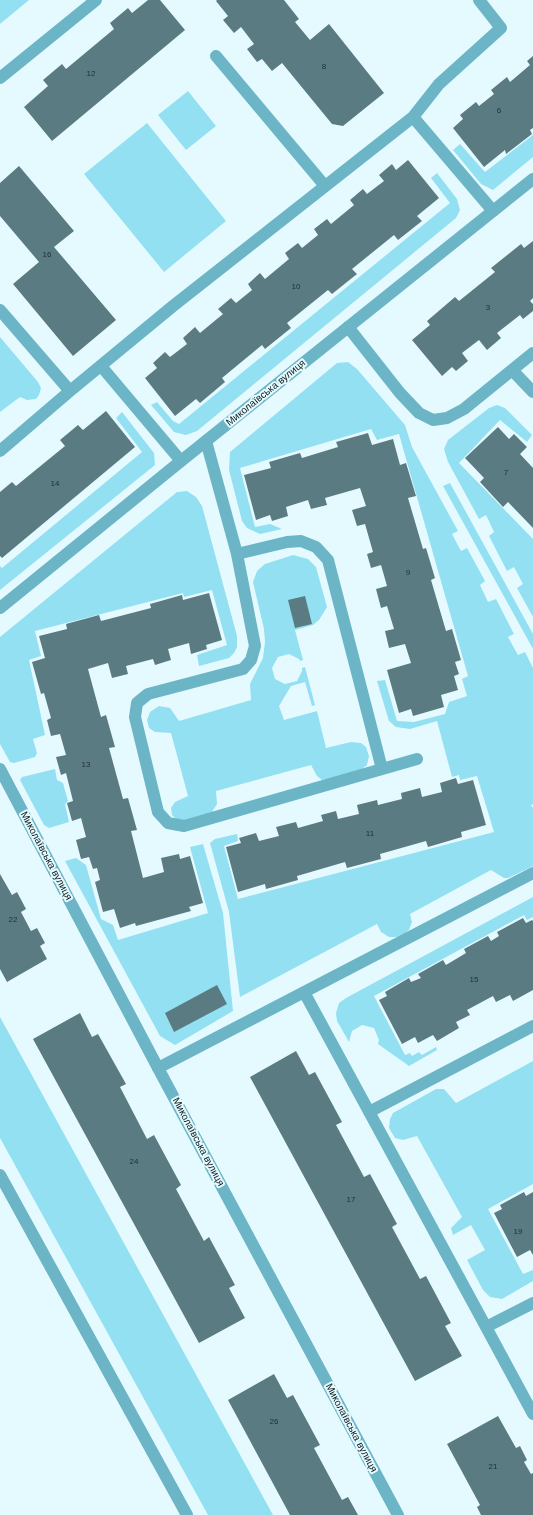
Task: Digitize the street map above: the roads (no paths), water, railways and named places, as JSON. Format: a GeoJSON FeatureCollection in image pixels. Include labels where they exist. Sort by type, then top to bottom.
{"type":"FeatureCollection","features":[{"type":"Feature","properties":{"kind":"street"},"geometry":{"type":"LineString","coordinates":[[0,78],[96,0]]}},
{"type":"Feature","properties":{"kind":"street"},"geometry":{"type":"LineString","coordinates":[[0,451],[173,306],[413,117],[439,84],[501,28],[479,0]]}},
{"type":"Feature","properties":{"kind":"street"},"geometry":{"type":"LineString","coordinates":[[216,56],[325,186]]}},
{"type":"Feature","properties":{"kind":"street"},"geometry":{"type":"LineString","coordinates":[[413,117],[493,211]]}},
{"type":"Feature","properties":{"kind":"street","name":"Миколаївська вулиця"},"geometry":{"type":"LineString","coordinates":[[0,608],[348,326],[533,179]]}},
{"type":"Feature","properties":{"kind":"street"},"geometry":{"type":"LineString","coordinates":[[0,310],[70,391]]}},
{"type":"Feature","properties":{"kind":"street"},"geometry":{"type":"LineString","coordinates":[[348,326],[400,393],[419,414],[433,420],[447,418],[464,409],[533,353]]}},
{"type":"Feature","properties":{"kind":"street"},"geometry":{"type":"LineString","coordinates":[[101,366],[181,461]]}},
{"type":"Feature","properties":{"kind":"street"},"geometry":{"type":"LineString","coordinates":[[512,370],[533,392]]}},
{"type":"Feature","properties":{"kind":"street"},"geometry":{"type":"LineString","coordinates":[[206,441],[237,554],[256,646],[251,660],[243,669],[148,694],[137,703],[135,717],[158,812],[168,823],[184,826],[417,759]]}},
{"type":"Feature","properties":{"kind":"street"},"geometry":{"type":"LineString","coordinates":[[237,554],[287,542],[301,542],[316,547],[328,560],[382,769]]}},
{"type":"Feature","properties":{"kind":"street","name":"Миколаївська вулиця"},"geometry":{"type":"LineString","coordinates":[[0,769],[158,1068],[398,1515]]}},
{"type":"Feature","properties":{"kind":"street"},"geometry":{"type":"LineString","coordinates":[[158,1068],[533,873]]}},
{"type":"Feature","properties":{"kind":"street"},"geometry":{"type":"LineString","coordinates":[[304,992],[533,1414]]}},
{"type":"Feature","properties":{"kind":"street"},"geometry":{"type":"LineString","coordinates":[[369,1112],[533,1026]]}},
{"type":"Feature","properties":{"kind":"street"},"geometry":{"type":"LineString","coordinates":[[0,1175],[5,1197],[187,1515]]}},
{"type":"Feature","properties":{"kind":"street"},"geometry":{"type":"LineString","coordinates":[[486,1327],[533,1303]]}}]}
